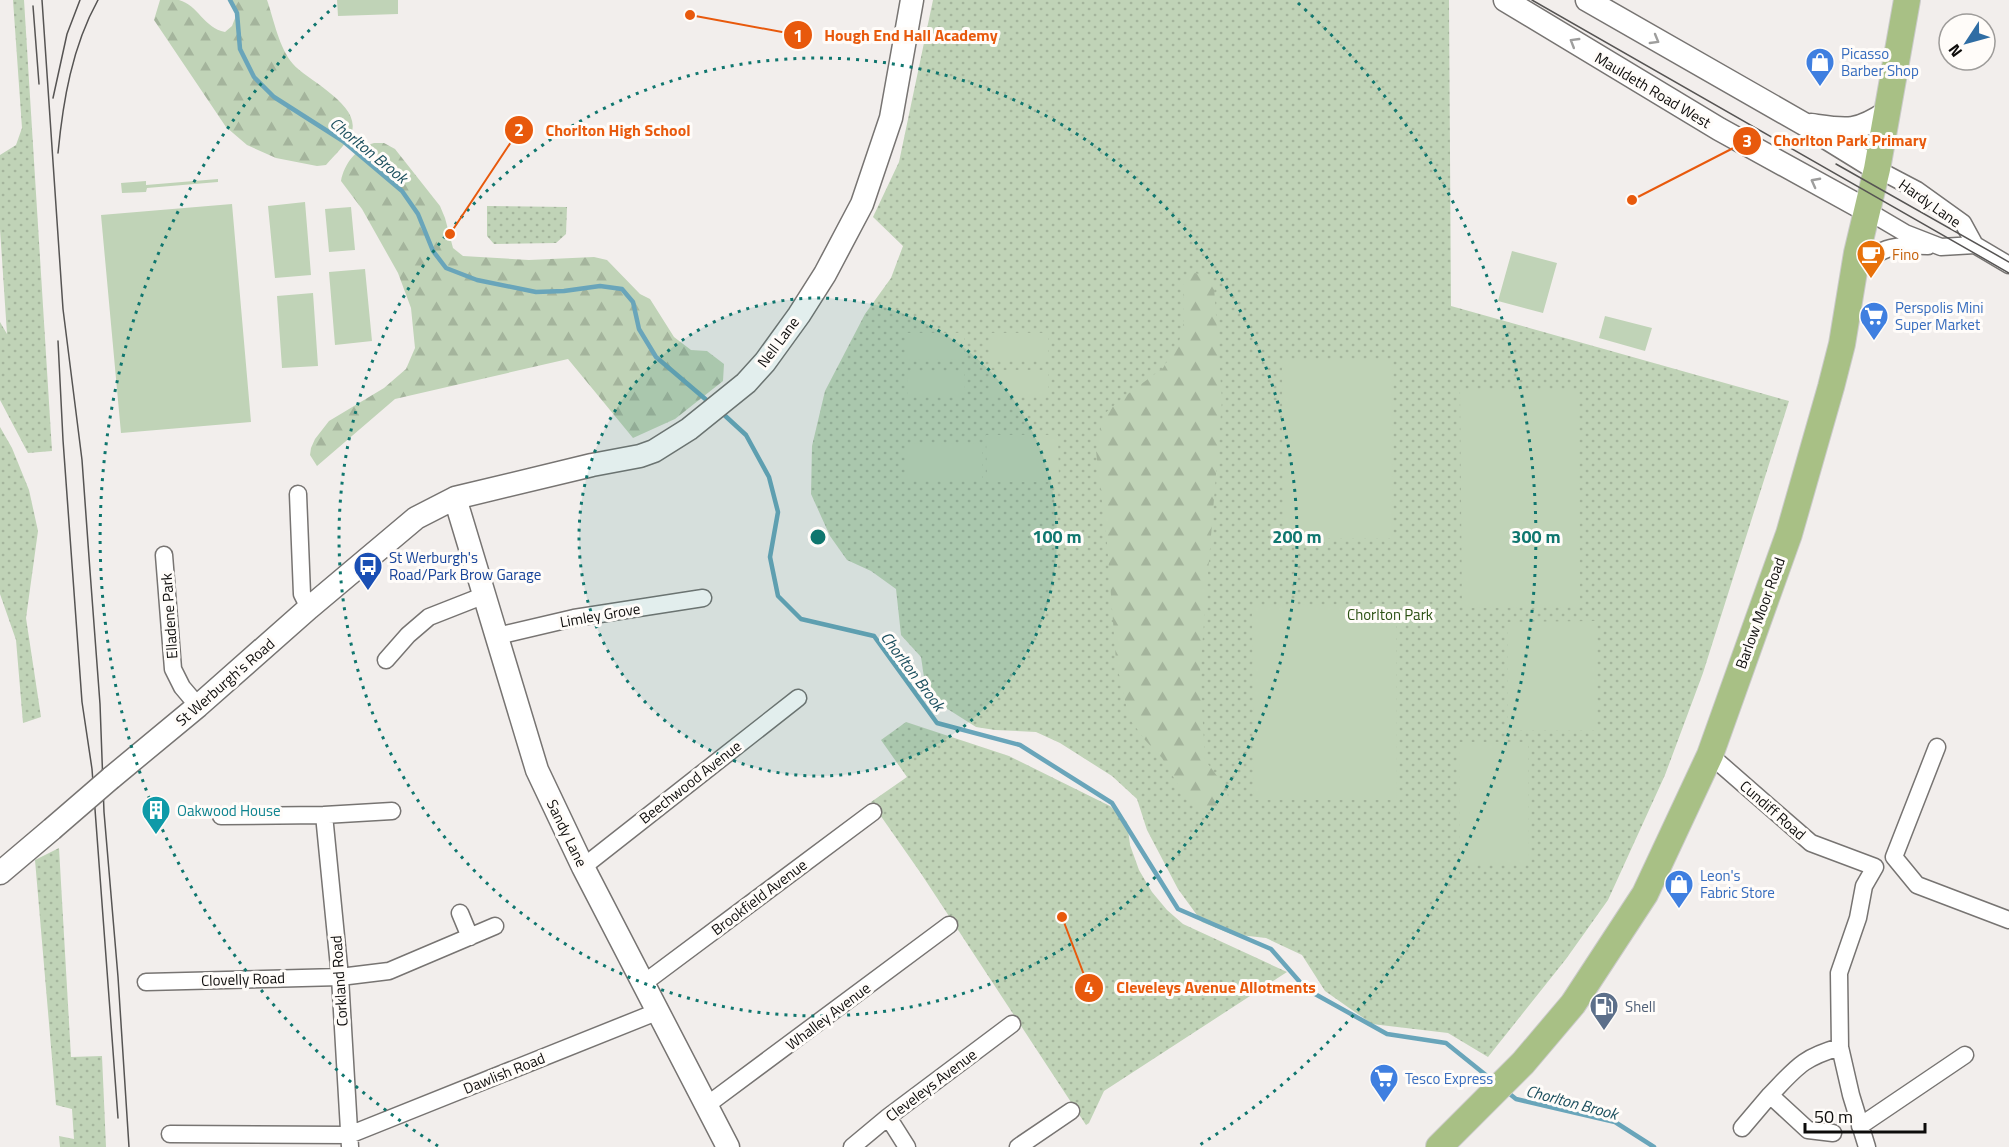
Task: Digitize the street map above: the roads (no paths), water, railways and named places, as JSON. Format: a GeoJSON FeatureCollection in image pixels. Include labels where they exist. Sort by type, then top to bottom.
{"type":"FeatureCollection","features":[{"type":"Feature","properties":{"kind":"main road","name":"Barlow Moor Road"},"geometry":{"type":"LineString","coordinates":[[1439,1147],[1517,1069],[1573,1004],[1646,894],[1710,755],[1789,534],[1842,344],[1853,274],[1877,169],[1907,0]]}},
{"type":"Feature","properties":{"kind":"street","name":"Nell Lane"},"geometry":{"type":"LineString","coordinates":[[454,498],[654,451],[718,407],[765,362],[784,338],[825,274],[862,204],[891,118],[912,0]]}},
{"type":"Feature","properties":{"kind":"street","name":"Mauldeth Road West"},"geometry":{"type":"LineString","coordinates":[[1505,0],[1719,129],[1866,210]]}},
{"type":"Feature","properties":{"kind":"street"},"geometry":{"type":"LineString","coordinates":[[1587,0],[1804,124],[1877,169]]}},
{"type":"Feature","properties":{"kind":"street"},"geometry":{"type":"LineString","coordinates":[[1804,124],[1851,129],[1866,124],[1887,112]]}},
{"type":"Feature","properties":{"kind":"street","name":"Hardy Lane"},"geometry":{"type":"LineString","coordinates":[[1877,169],[1917,190],[1963,222],[1975,245],[2009,265]]}},
{"type":"Feature","properties":{"kind":"street","name":"Hardy Lane"},"geometry":{"type":"LineString","coordinates":[[1866,210],[1905,233],[1941,247],[1975,245]]}},
{"type":"Feature","properties":{"kind":"street"},"geometry":{"type":"LineString","coordinates":[[1853,274],[1875,255],[1894,246],[1941,247]]}},
{"type":"Feature","properties":{"kind":"street"},"geometry":{"type":"LineString","coordinates":[[298,494],[302,594],[309,608]]}},
{"type":"Feature","properties":{"kind":"street","name":"Sandy Lane"},"geometry":{"type":"LineString","coordinates":[[454,498],[537,770],[583,867],[728,1147]]}},
{"type":"Feature","properties":{"kind":"street","name":"St Werburgh's Road"},"geometry":{"type":"LineString","coordinates":[[0,873],[416,518],[454,498]]}},
{"type":"Feature","properties":{"kind":"street","name":"Elladene Park"},"geometry":{"type":"LineString","coordinates":[[164,555],[173,669],[182,687],[198,706]]}},
{"type":"Feature","properties":{"kind":"street"},"geometry":{"type":"LineString","coordinates":[[386,660],[408,634],[429,617],[485,595]]}},
{"type":"Feature","properties":{"kind":"street","name":"Limley Grove"},"geometry":{"type":"LineString","coordinates":[[497,636],[574,618],[703,598]]}},
{"type":"Feature","properties":{"kind":"street","name":"Beechwood Avenue"},"geometry":{"type":"LineString","coordinates":[[583,867],[798,698]]}},
{"type":"Feature","properties":{"kind":"street"},"geometry":{"type":"LineString","coordinates":[[1937,747],[1894,858],[1917,885],[2009,920]]}},
{"type":"Feature","properties":{"kind":"street","name":"Cundiff Road"},"geometry":{"type":"LineString","coordinates":[[1710,755],[1811,843],[1875,867],[1864,886],[1858,918],[1839,973],[1840,1047]]}},
{"type":"Feature","properties":{"kind":"street"},"geometry":{"type":"LineString","coordinates":[[221,816],[324,815],[392,811]]}},
{"type":"Feature","properties":{"kind":"street","name":"Brookfield Avenue"},"geometry":{"type":"LineString","coordinates":[[644,983],[873,812]]}},
{"type":"Feature","properties":{"kind":"street","name":"Corkland Road"},"geometry":{"type":"LineString","coordinates":[[324,815],[340,977],[349,1141]]}},
{"type":"Feature","properties":{"kind":"street"},"geometry":{"type":"LineString","coordinates":[[460,913],[470,937]]}},
{"type":"Feature","properties":{"kind":"street","name":"Whalley Avenue"},"geometry":{"type":"LineString","coordinates":[[707,1105],[949,925]]}},
{"type":"Feature","properties":{"kind":"street","name":"Clovelly Road"},"geometry":{"type":"LineString","coordinates":[[146,982],[340,977],[389,971],[495,926]]}},
{"type":"Feature","properties":{"kind":"street","name":"Dawlish Road"},"geometry":{"type":"LineString","coordinates":[[349,1141],[658,1011]]}},
{"type":"Feature","properties":{"kind":"street","name":"Cleveleys Avenue"},"geometry":{"type":"LineString","coordinates":[[852,1147],[888,1117],[1012,1024]]}},
{"type":"Feature","properties":{"kind":"street"},"geometry":{"type":"LineString","coordinates":[[1742,1128],[1801,1063],[1817,1053],[1840,1047],[1851,1095],[1867,1147]]}},
{"type":"Feature","properties":{"kind":"street"},"geometry":{"type":"LineString","coordinates":[[1860,1126],[1965,1055]]}},
{"type":"Feature","properties":{"kind":"street"},"geometry":{"type":"LineString","coordinates":[[1770,1095],[1808,1130],[1833,1133]]}},
{"type":"Feature","properties":{"kind":"street"},"geometry":{"type":"LineString","coordinates":[[1018,1147],[1071,1111]]}},
{"type":"Feature","properties":{"kind":"street"},"geometry":{"type":"LineString","coordinates":[[888,1117],[907,1147]]}},
{"type":"Feature","properties":{"kind":"street"},"geometry":{"type":"LineString","coordinates":[[170,1134],[349,1141]]}},
{"type":"Feature","properties":{"kind":"waterway","name":"Chorlton Brook"},"geometry":{"type":"LineString","coordinates":[[230,0],[237,13],[240,49],[254,77],[274,97],[343,141],[402,191],[418,214],[433,251],[446,268],[477,280],[536,292],[600,286],[622,289],[633,302],[639,329],[656,357],[710,403]]}},
{"type":"Feature","properties":{"kind":"waterway","name":"Chorlton Brook"},"geometry":{"type":"LineString","coordinates":[[721,412],[746,435],[769,477],[778,512],[770,557],[778,596],[801,619],[874,636],[937,723],[1020,745],[1112,803],[1178,909],[1271,949],[1306,989],[1387,1034],[1446,1043],[1492,1080]]}},
{"type":"Feature","properties":{"kind":"waterway","name":"Chorlton Brook"},"geometry":{"type":"LineString","coordinates":[[1506,1091],[1516,1099],[1615,1122],[1654,1147]]}},
{"type":"Feature","properties":{"kind":"tram line"},"geometry":{"type":"LineString","coordinates":[[42,0],[63,309],[82,460],[100,704],[104,812],[129,1147]]}},
{"type":"Feature","properties":{"kind":"tram line"},"geometry":{"type":"LineString","coordinates":[[53,98],[67,34],[80,0]]}},
{"type":"Feature","properties":{"kind":"tram line"},"geometry":{"type":"LineString","coordinates":[[58,153],[75,55],[98,0]]}},
{"type":"Feature","properties":{"kind":"tram line"},"geometry":{"type":"LineString","coordinates":[[1532,0],[2009,273]]}},
{"type":"Feature","properties":{"kind":"tram line"},"geometry":{"type":"LineString","coordinates":[[33,6],[39,84]]}},
{"type":"Feature","properties":{"kind":"tram line"},"geometry":{"type":"LineString","coordinates":[[1836,164],[2009,262]]}},
{"type":"Feature","properties":{"kind":"tram line"},"geometry":{"type":"LineString","coordinates":[[58,341],[82,702],[92,769],[118,1118]]}},
{"type":"Feature","properties":{"kind":"place","name":"Hough End Hall Academy"},"geometry":{"type":"Point","coordinates":[690,15]}},
{"type":"Feature","properties":{"kind":"place","name":"Picasso Barber Shop"},"geometry":{"type":"Point","coordinates":[1820,88]}},
{"type":"Feature","properties":{"kind":"place","name":"Chorlton Park Primary"},"geometry":{"type":"Point","coordinates":[1632,200]}},
{"type":"Feature","properties":{"kind":"place","name":"Chorlton High School"},"geometry":{"type":"Point","coordinates":[450,234]}},
{"type":"Feature","properties":{"kind":"place","name":"Fino"},"geometry":{"type":"Point","coordinates":[1871,280]}},
{"type":"Feature","properties":{"kind":"place","name":"Perspolis Mini Super Market"},"geometry":{"type":"Point","coordinates":[1874,342]}},
{"type":"Feature","properties":{"kind":"place","name":"St Werburgh's Road/Park Brow Garage"},"geometry":{"type":"Point","coordinates":[368,592]}},
{"type":"Feature","properties":{"kind":"place","name":"Oakwood House"},"geometry":{"type":"Point","coordinates":[156,836]}},
{"type":"Feature","properties":{"kind":"place","name":"Leon's Fabric Store"},"geometry":{"type":"Point","coordinates":[1679,910]}},
{"type":"Feature","properties":{"kind":"place","name":"Cleveleys Avenue Allotments"},"geometry":{"type":"Point","coordinates":[1062,917]}},
{"type":"Feature","properties":{"kind":"place","name":"Shell"},"geometry":{"type":"Point","coordinates":[1604,1032]}},
{"type":"Feature","properties":{"kind":"place","name":"Tesco Express"},"geometry":{"type":"Point","coordinates":[1384,1104]}},
{"type":"Feature","properties":{"kind":"park label","name":"Chorlton Park"},"geometry":{"type":"Point","coordinates":[1390,614]}}]}
